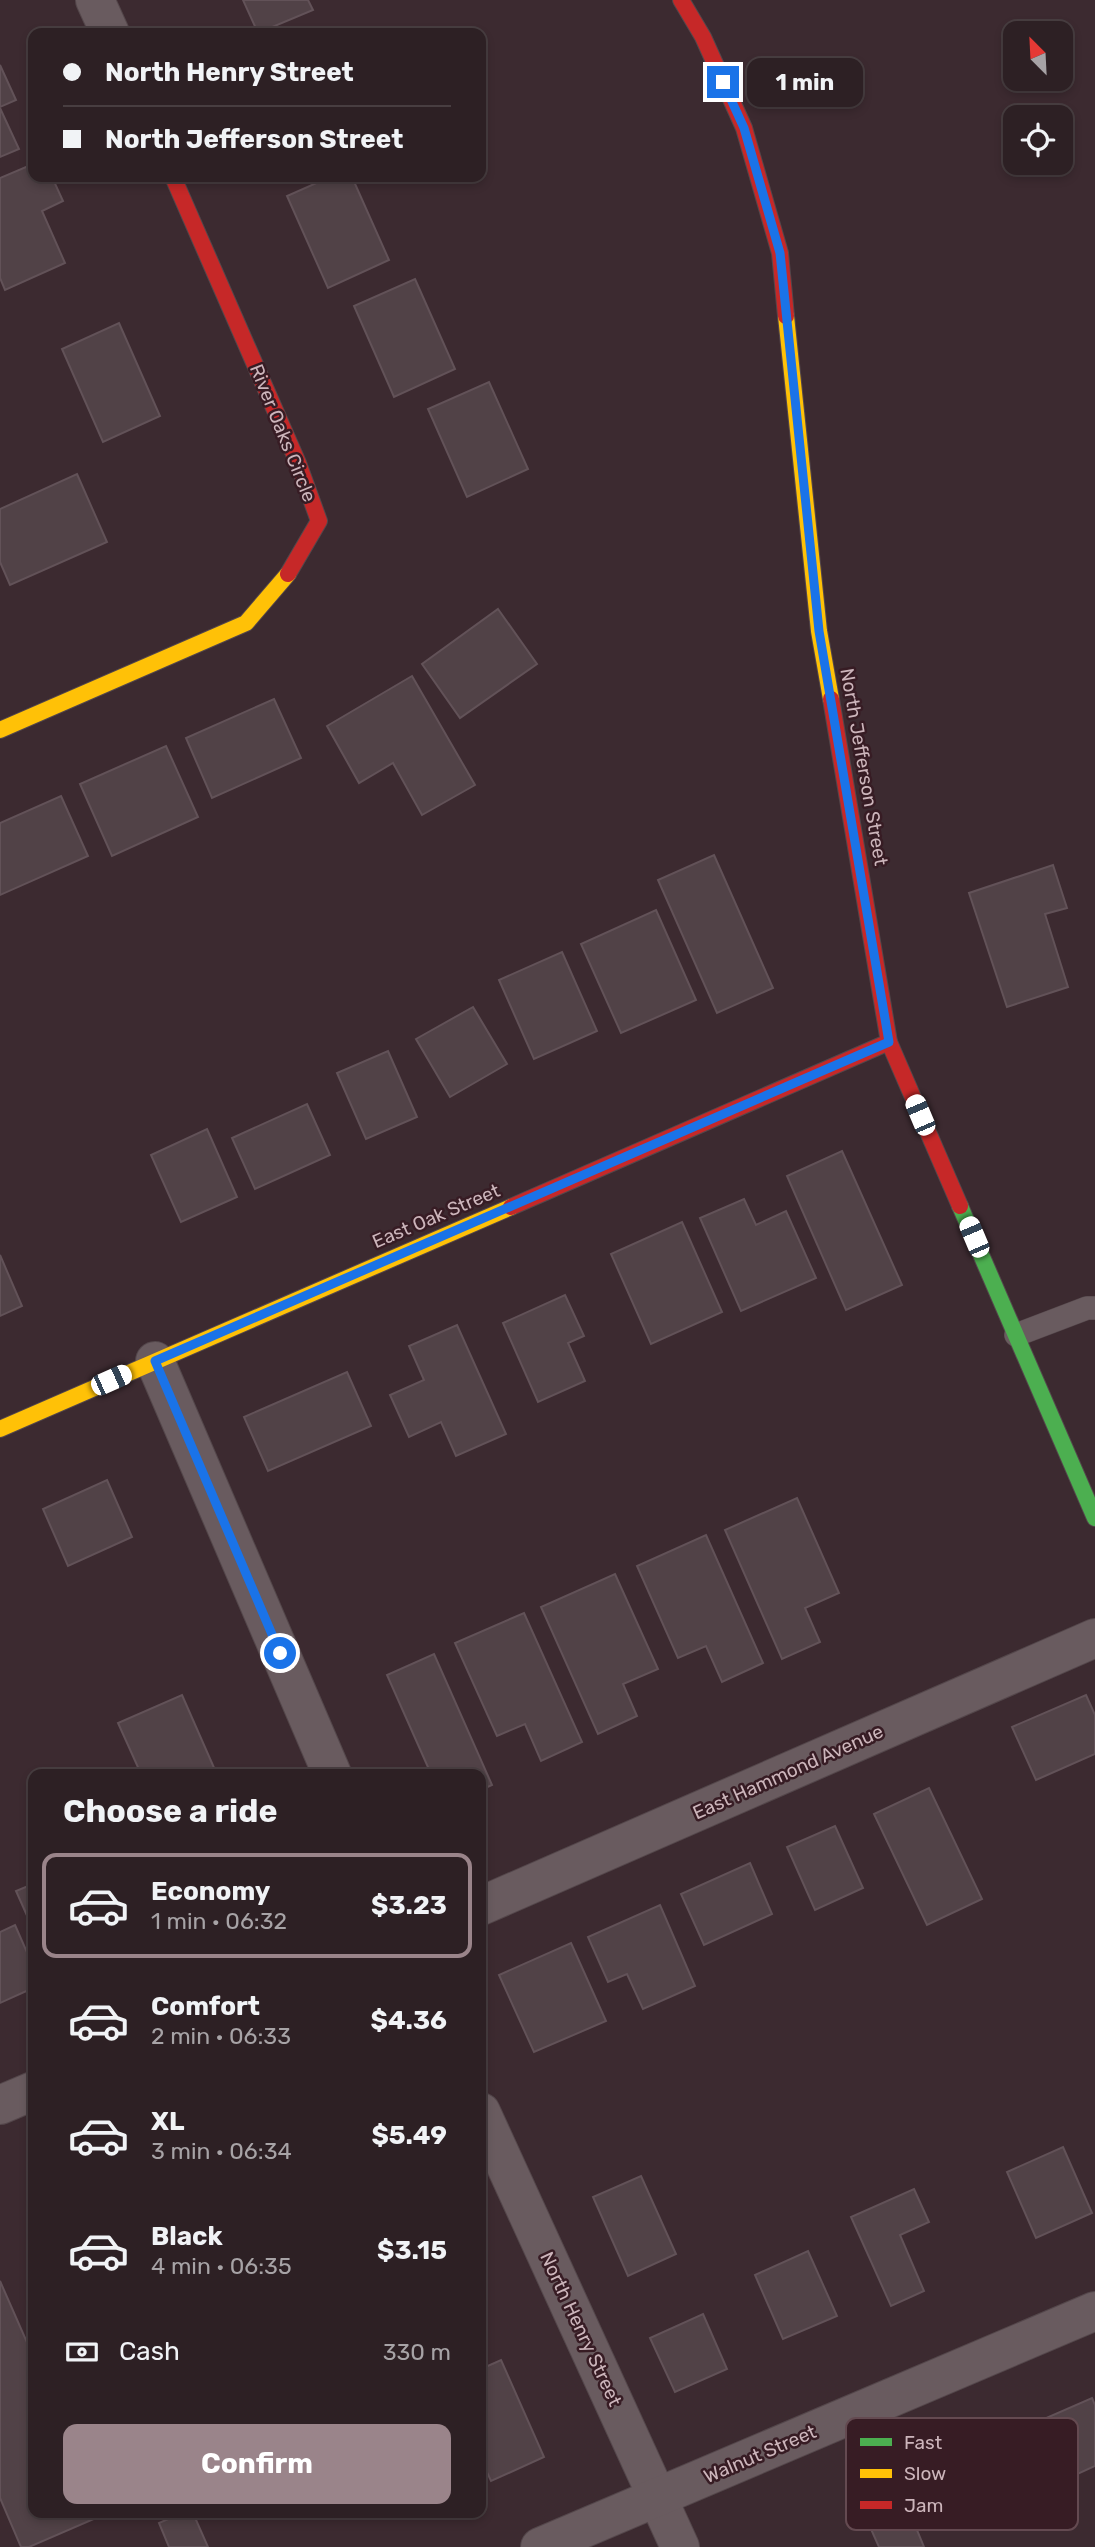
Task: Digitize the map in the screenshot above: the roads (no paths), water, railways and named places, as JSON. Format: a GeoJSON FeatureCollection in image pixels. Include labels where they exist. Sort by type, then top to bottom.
{"type":"FeatureCollection","features":[{"type":"Feature","properties":{"kind":"street"},"geometry":{"type":"LineString","coordinates":[[95,0],[108,28]]}},
{"type":"Feature","properties":{"kind":"street","name":"North Jefferson Street"},"geometry":{"type":"LineString","coordinates":[[681,0],[703,37],[744,128],[780,253],[819,631],[889,1042],[1016,1335],[1088,1482],[1095,1518]]}},
{"type":"Feature","properties":{"kind":"street","name":"River Oaks Circle"},"geometry":{"type":"LineString","coordinates":[[0,730],[246,623],[293,569],[319,521],[298,463],[175,182]]}},
{"type":"Feature","properties":{"kind":"street","name":"East Oak Street"},"geometry":{"type":"LineString","coordinates":[[0,1429],[889,1042]]}},
{"type":"Feature","properties":{"kind":"street"},"geometry":{"type":"LineString","coordinates":[[155,1361],[330,1769]]}},
{"type":"Feature","properties":{"kind":"street","name":"East Hammond Avenue"},"geometry":{"type":"LineString","coordinates":[[486,1904],[1095,1638]]}},
{"type":"Feature","properties":{"kind":"street"},"geometry":{"type":"LineString","coordinates":[[0,2105],[28,2093]]}},
{"type":"Feature","properties":{"kind":"street","name":"North Henry Street"},"geometry":{"type":"LineString","coordinates":[[486,2123],[680,2547]]}},
{"type":"Feature","properties":{"kind":"street","name":"Walnut Street"},"geometry":{"type":"LineString","coordinates":[[540,2547],[1095,2311]]}},
{"type":"Feature","properties":{"kind":"lane"},"geometry":{"type":"LineString","coordinates":[[1016,1335],[1087,1308],[1095,1308]]}}]}
